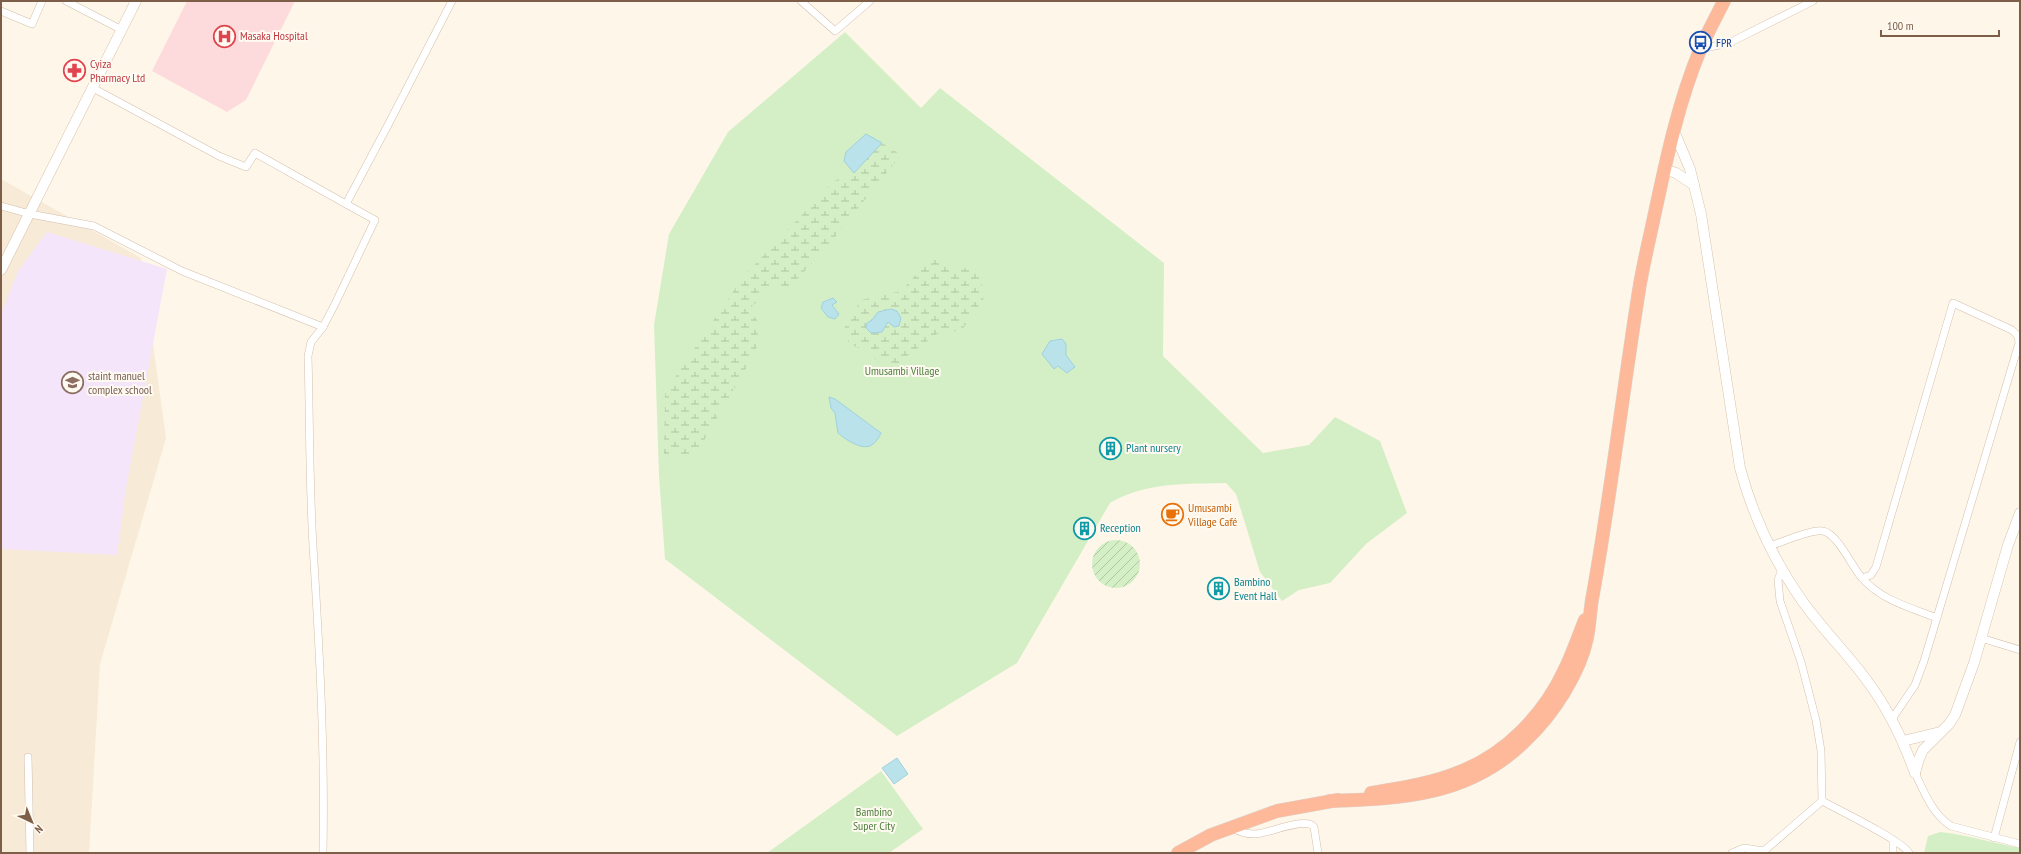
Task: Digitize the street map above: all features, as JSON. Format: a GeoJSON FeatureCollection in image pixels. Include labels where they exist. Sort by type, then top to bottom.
{"type":"FeatureCollection","features":[{"type":"Feature","properties":{"kind":"highway"},"geometry":{"type":"LineString","coordinates":[[1178,853],[1231,827],[1277,810],[1330,801],[1383,800],[1410,797],[1434,792],[1481,773],[1506,757],[1527,740],[1558,702],[1575,673],[1587,638],[1590,608],[1602,540],[1640,287],[1664,169],[1674,131],[1700,49],[1724,1]]}},
{"type":"Feature","properties":{"kind":"street"},"geometry":{"type":"LineString","coordinates":[[1,11],[32,24],[42,1]]}},
{"type":"Feature","properties":{"kind":"street"},"geometry":{"type":"LineString","coordinates":[[66,1],[122,30]]}},
{"type":"Feature","properties":{"kind":"street"},"geometry":{"type":"LineString","coordinates":[[1,270],[136,1]]}},
{"type":"Feature","properties":{"kind":"street"},"geometry":{"type":"LineString","coordinates":[[346,204],[392,119],[452,1]]}},
{"type":"Feature","properties":{"kind":"street"},"geometry":{"type":"LineString","coordinates":[[801,1],[835,31],[870,1]]}},
{"type":"Feature","properties":{"kind":"street"},"geometry":{"type":"LineString","coordinates":[[1700,49],[1729,44],[1813,1]]}},
{"type":"Feature","properties":{"kind":"street"},"geometry":{"type":"LineString","coordinates":[[93,88],[219,156],[246,167],[255,153],[375,220],[323,327],[311,342],[308,356],[313,554],[317,599],[322,741],[323,853]]}},
{"type":"Feature","properties":{"kind":"street"},"geometry":{"type":"LineString","coordinates":[[1674,131],[1690,168],[1694,185],[1707,248],[1740,468],[1755,517],[1782,568],[1813,615],[1867,680],[1892,719],[1903,741],[1922,789],[1941,819],[1951,826],[2020,844]]}},
{"type":"Feature","properties":{"kind":"street"},"geometry":{"type":"LineString","coordinates":[[1664,169],[1676,173],[1694,185]]}},
{"type":"Feature","properties":{"kind":"street"},"geometry":{"type":"LineString","coordinates":[[1,206],[30,214],[94,226],[182,271],[323,327]]}},
{"type":"Feature","properties":{"kind":"street"},"geometry":{"type":"LineString","coordinates":[[1862,578],[1871,574],[1876,567],[1953,303],[2012,330],[2019,339],[1999,412],[1937,618],[1915,685],[1892,719]]}},
{"type":"Feature","properties":{"kind":"street"},"geometry":{"type":"LineString","coordinates":[[1915,773],[1923,750],[1942,731],[1955,715],[1981,638],[2008,545],[2020,513]]}},
{"type":"Feature","properties":{"kind":"street"},"geometry":{"type":"LineString","coordinates":[[1770,546],[1815,532],[1826,532],[1833,537],[1862,578],[1876,591],[1893,601],[1937,618]]}},
{"type":"Feature","properties":{"kind":"street"},"geometry":{"type":"LineString","coordinates":[[1732,853],[1744,848],[1766,852],[1822,801],[1821,751],[1816,720],[1801,662],[1780,601],[1778,580],[1782,568]]}},
{"type":"Feature","properties":{"kind":"street"},"geometry":{"type":"LineString","coordinates":[[1981,638],[2020,650]]}},
{"type":"Feature","properties":{"kind":"street"},"geometry":{"type":"LineString","coordinates":[[1903,741],[1942,731]]}},
{"type":"Feature","properties":{"kind":"street"},"geometry":{"type":"LineString","coordinates":[[1994,838],[2020,742]]}},
{"type":"Feature","properties":{"kind":"street"},"geometry":{"type":"LineString","coordinates":[[28,757],[30,853]]}},
{"type":"Feature","properties":{"kind":"street"},"geometry":{"type":"LineString","coordinates":[[1822,801],[1892,840],[1906,849],[1909,853]]}},
{"type":"Feature","properties":{"kind":"street"},"geometry":{"type":"LineString","coordinates":[[1231,827],[1240,833],[1255,834],[1299,823],[1308,823],[1314,827],[1318,853]]}},
{"type":"Feature","properties":{"kind":"street"},"geometry":{"type":"LineString","coordinates":[[1892,840],[1893,853]]}},
{"type":"Feature","properties":{"kind":"shaded area","name":"Masaka Hospital"},"geometry":{"type":"Polygon","coordinates":[[[187,1],[295,1],[246,100],[227,112],[152,71],[187,1]]]}},
{"type":"Feature","properties":{"kind":"shaded area"},"geometry":{"type":"Polygon","coordinates":[[[1,179],[141,258],[166,438],[100,664],[89,853],[1,853],[1,179]]]}},
{"type":"Feature","properties":{"kind":"shaded area","name":"staint manuel complex school"},"geometry":{"type":"Polygon","coordinates":[[[47,232],[167,269],[126,488],[117,555],[1,549],[1,314],[18,271],[47,232]]]}},
{"type":"Feature","properties":{"kind":"green space","name":"Umusambi Village"},"geometry":{"type":"Polygon","coordinates":[[[845,32],[921,108],[940,88],[1164,263],[1163,356],[1263,453],[1309,445],[1335,417],[1380,441],[1407,513],[1366,544],[1330,583],[1299,590],[1282,601],[1260,572],[1236,494],[1226,483],[1181,484],[1137,491],[1123,496],[1110,503],[1017,663],[897,736],[665,559],[659,476],[654,325],[669,234],[728,132],[845,32]]]}},
{"type":"Feature","properties":{"kind":"green space"},"geometry":{"type":"Polygon","coordinates":[[[882,143],[901,155],[826,248],[788,289],[776,285],[749,309],[759,323],[756,351],[695,456],[664,455],[665,392],[743,277],[834,181],[854,173],[882,143]]]}},
{"type":"Feature","properties":{"kind":"green space"},"geometry":{"type":"Polygon","coordinates":[[[935,254],[946,267],[979,269],[984,298],[962,330],[937,334],[903,359],[895,369],[877,361],[871,354],[850,344],[842,332],[861,300],[901,291],[935,254]]]}},
{"type":"Feature","properties":{"kind":"green space"},"geometry":{"type":"Polygon","coordinates":[[[1111,540],[1121,540],[1133,547],[1140,559],[1140,569],[1133,581],[1121,588],[1111,588],[1103,584],[1096,577],[1092,569],[1092,559],[1096,551],[1103,544],[1111,540]]]}},
{"type":"Feature","properties":{"kind":"green space","name":"Bambino Super City"},"geometry":{"type":"Polygon","coordinates":[[[881,771],[923,829],[889,853],[767,853],[881,771]]]}},
{"type":"Feature","properties":{"kind":"green space"},"geometry":{"type":"Polygon","coordinates":[[[1940,832],[2020,848],[2020,853],[1924,853],[1928,836],[1940,832]]]}},
{"type":"Feature","properties":{"kind":"water"},"geometry":{"type":"Polygon","coordinates":[[[866,134],[882,143],[854,173],[844,161],[846,152],[866,134]]]}},
{"type":"Feature","properties":{"kind":"water"},"geometry":{"type":"Polygon","coordinates":[[[833,298],[837,302],[832,305],[839,314],[835,319],[828,317],[821,308],[823,302],[833,298]]]}},
{"type":"Feature","properties":{"kind":"water"},"geometry":{"type":"Polygon","coordinates":[[[891,309],[897,311],[901,318],[899,326],[894,327],[888,322],[882,332],[871,333],[866,328],[867,323],[872,320],[878,312],[891,309]]]}},
{"type":"Feature","properties":{"kind":"water"},"geometry":{"type":"Polygon","coordinates":[[[1062,339],[1066,344],[1066,355],[1075,367],[1067,373],[1058,366],[1054,369],[1042,354],[1050,341],[1062,339]]]}},
{"type":"Feature","properties":{"kind":"water"},"geometry":{"type":"Polygon","coordinates":[[[829,397],[835,399],[881,433],[876,442],[865,447],[860,446],[850,442],[838,433],[835,413],[831,408],[829,397]]]}},
{"type":"Feature","properties":{"kind":"water"},"geometry":{"type":"Polygon","coordinates":[[[897,758],[908,774],[894,784],[882,768],[897,758]]]}},
{"type":"Feature","properties":{"kind":"place","name":"Masaka Hospital"},"geometry":{"type":"Point","coordinates":[224,36]}},
{"type":"Feature","properties":{"kind":"place","name":"FPR"},"geometry":{"type":"Point","coordinates":[1700,43]}},
{"type":"Feature","properties":{"kind":"place","name":"Cyiza Pharmacy Ltd"},"geometry":{"type":"Point","coordinates":[75,71]}},
{"type":"Feature","properties":{"kind":"place","name":"staint manuel complex school"},"geometry":{"type":"Point","coordinates":[73,383]}},
{"type":"Feature","properties":{"kind":"place","name":"Plant nursery"},"geometry":{"type":"Point","coordinates":[1111,448]}},
{"type":"Feature","properties":{"kind":"place","name":"Umusambi Village Café"},"geometry":{"type":"Point","coordinates":[1172,515]}},
{"type":"Feature","properties":{"kind":"place","name":"Reception"},"geometry":{"type":"Point","coordinates":[1085,528]}},
{"type":"Feature","properties":{"kind":"place","name":"Bambino Event Hall"},"geometry":{"type":"Point","coordinates":[1218,589]}}]}
